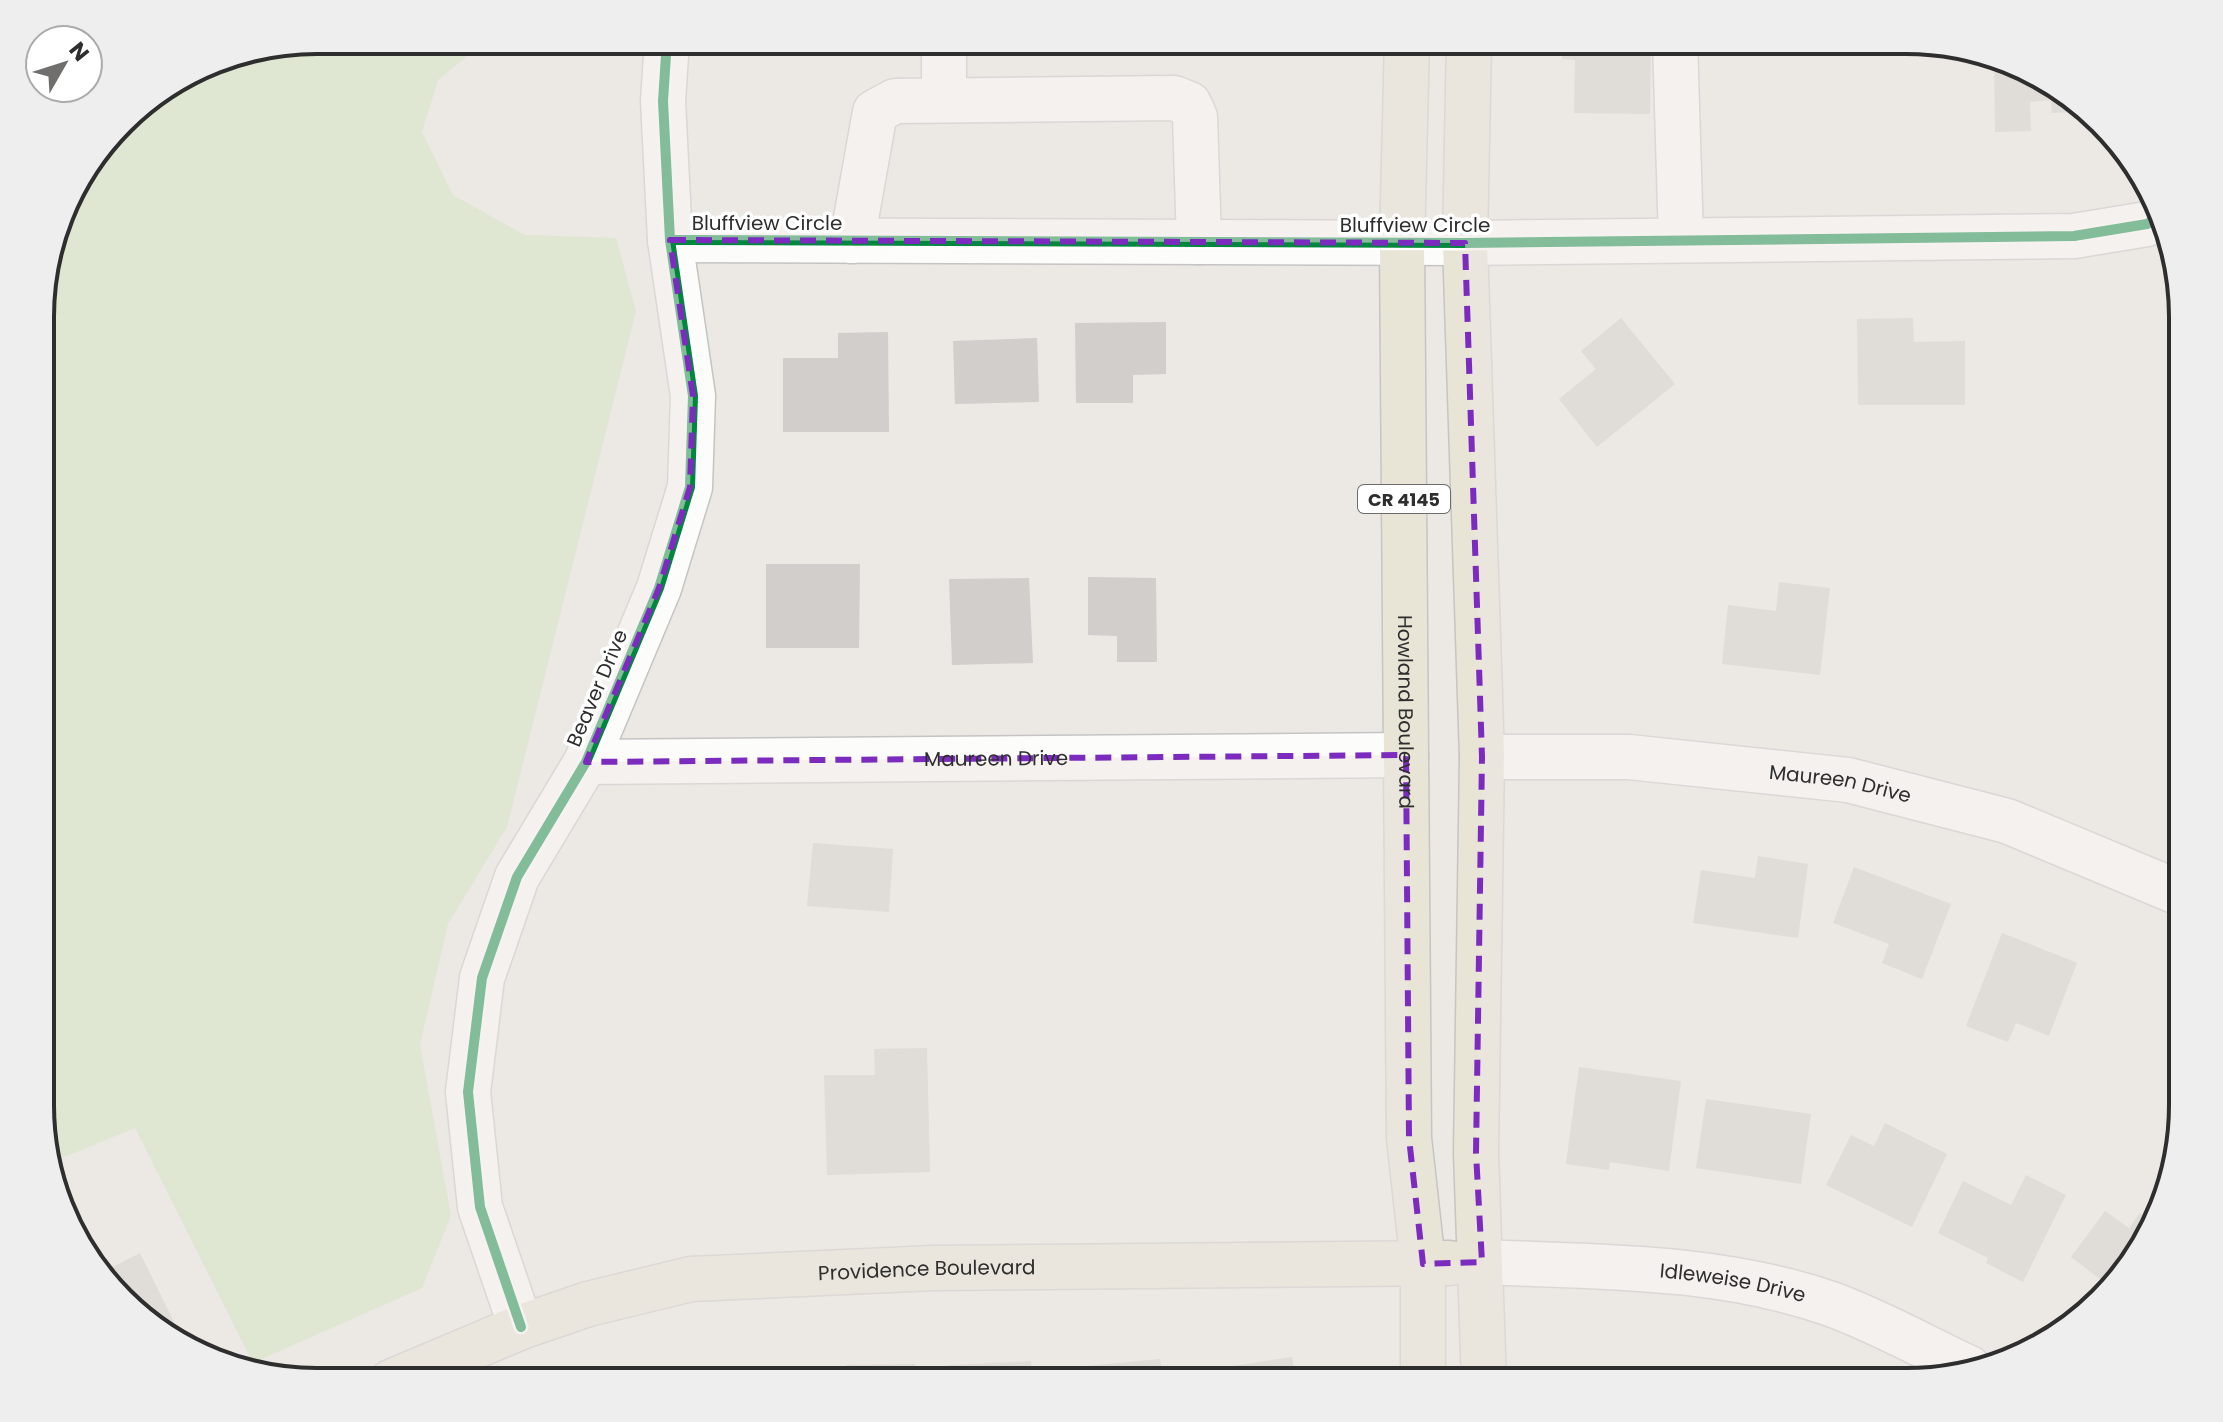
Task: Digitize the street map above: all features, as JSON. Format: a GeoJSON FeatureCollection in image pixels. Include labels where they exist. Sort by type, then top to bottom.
{"type":"FeatureCollection","features":[{"type":"Feature","properties":{"kind":"main road","name":"Howland Boulevard"},"geometry":{"type":"LineString","coordinates":[[1407,54],[1402,243],[1409,1138],[1423,1264],[1423,1367]]}},
{"type":"Feature","properties":{"kind":"main road","name":"CR 4145"},"geometry":{"type":"LineString","coordinates":[[1469,54],[1465,243],[1482,757],[1476,1153],[1484,1367]]}},
{"type":"Feature","properties":{"kind":"main road","name":"Providence Boulevard"},"geometry":{"type":"LineString","coordinates":[[424,1368],[521,1327],[588,1304],[691,1279],[934,1268],[1482,1262]]}},
{"type":"Feature","properties":{"kind":"street","name":"Beaver Drive"},"geometry":{"type":"LineString","coordinates":[[521,1327],[480,1207],[468,1092],[482,978],[517,877],[586,762],[659,588],[690,487],[693,396],[670,240],[663,101],[666,54]]}},
{"type":"Feature","properties":{"kind":"street"},"geometry":{"type":"LineString","coordinates":[[944,54],[944,100]]}},
{"type":"Feature","properties":{"kind":"street"},"geometry":{"type":"LineString","coordinates":[[1675,54],[1681,240]]}},
{"type":"Feature","properties":{"kind":"street"},"geometry":{"type":"LineString","coordinates":[[852,241],[875,112],[895,101],[1174,98],[1189,104],[1195,117],[1199,242]]}},
{"type":"Feature","properties":{"kind":"street","name":"Bluffview Circle"},"geometry":{"type":"LineString","coordinates":[[670,240],[1465,243],[2074,236],[2151,222]]}},
{"type":"Feature","properties":{"kind":"street","name":"Maureen Drive"},"geometry":{"type":"LineString","coordinates":[[586,762],[1406,755]]}},
{"type":"Feature","properties":{"kind":"street","name":"Maureen Drive"},"geometry":{"type":"LineString","coordinates":[[1482,757],[1629,757],[1848,780],[2007,821],[2168,888]]}},
{"type":"Feature","properties":{"kind":"street","name":"Idleweise Drive"},"geometry":{"type":"LineString","coordinates":[[1482,1262],[1605,1265],[1719,1276],[1831,1304],[1958,1363]]}},
{"type":"Feature","properties":{"kind":"highlighted area"},"geometry":{"type":"Polygon","coordinates":[[[670,240],[1465,243],[1482,757],[1476,1153],[1482,1262],[1423,1264],[1409,1138],[1406,755],[586,762],[659,588],[690,487],[693,396],[670,240]]]}},
{"type":"Feature","properties":{"kind":"green space"},"geometry":{"type":"Polygon","coordinates":[[[470,54],[438,80],[422,132],[453,195],[525,235],[616,238],[636,311],[507,827],[448,924],[420,1045],[451,1216],[422,1288],[258,1361],[251,1359],[135,1128],[60,1159],[54,1105],[54,317],[56,282],[63,249],[81,201],[108,157],[144,119],[171,98],[201,81],[232,68],[282,56],[470,54]]]}},
{"type":"Feature","properties":{"kind":"building"},"geometry":{"type":"Polygon","coordinates":[[[1562,54],[1651,54],[1650,114],[1574,113],[1575,60],[1562,59],[1562,54]]]}},
{"type":"Feature","properties":{"kind":"building"},"geometry":{"type":"Polygon","coordinates":[[[1994,70],[2022,81],[2070,112],[2052,113],[2051,100],[2030,102],[2031,131],[1995,132],[1994,70]]]}},
{"type":"Feature","properties":{"kind":"building"},"geometry":{"type":"Polygon","coordinates":[[[1621,318],[1675,384],[1597,447],[1559,399],[1596,369],[1581,351],[1621,318]]]}},
{"type":"Feature","properties":{"kind":"building"},"geometry":{"type":"Polygon","coordinates":[[[1913,318],[1914,342],[1965,341],[1965,405],[1858,405],[1857,319],[1913,318]]]}},
{"type":"Feature","properties":{"kind":"building"},"geometry":{"type":"Polygon","coordinates":[[[1166,322],[1166,374],[1133,375],[1133,403],[1076,403],[1075,323],[1166,322]]]}},
{"type":"Feature","properties":{"kind":"building"},"geometry":{"type":"Polygon","coordinates":[[[888,332],[889,432],[783,432],[783,358],[838,358],[838,333],[888,332]]]}},
{"type":"Feature","properties":{"kind":"building"},"geometry":{"type":"Polygon","coordinates":[[[1037,338],[1039,402],[955,404],[953,341],[1037,338]]]}},
{"type":"Feature","properties":{"kind":"building"},"geometry":{"type":"Polygon","coordinates":[[[766,564],[860,564],[859,648],[766,648],[766,564]]]}},
{"type":"Feature","properties":{"kind":"building"},"geometry":{"type":"Polygon","coordinates":[[[1088,577],[1156,578],[1157,662],[1117,662],[1117,636],[1088,635],[1088,577]]]}},
{"type":"Feature","properties":{"kind":"building"},"geometry":{"type":"Polygon","coordinates":[[[1029,578],[1033,663],[952,665],[949,579],[1029,578]]]}},
{"type":"Feature","properties":{"kind":"building"},"geometry":{"type":"Polygon","coordinates":[[[1779,582],[1830,588],[1820,675],[1722,664],[1728,605],[1776,611],[1779,582]]]}},
{"type":"Feature","properties":{"kind":"building"},"geometry":{"type":"Polygon","coordinates":[[[813,843],[893,849],[889,912],[807,906],[813,843]]]}},
{"type":"Feature","properties":{"kind":"building"},"geometry":{"type":"Polygon","coordinates":[[[1758,856],[1808,864],[1798,938],[1693,923],[1701,870],[1755,878],[1758,856]]]}},
{"type":"Feature","properties":{"kind":"building"},"geometry":{"type":"Polygon","coordinates":[[[1854,867],[1951,904],[1922,979],[1882,963],[1889,944],[1833,923],[1854,867]]]}},
{"type":"Feature","properties":{"kind":"building"},"geometry":{"type":"Polygon","coordinates":[[[2002,933],[2077,963],[2049,1036],[2016,1023],[2008,1042],[1966,1026],[2002,933]]]}},
{"type":"Feature","properties":{"kind":"building"},"geometry":{"type":"Polygon","coordinates":[[[927,1048],[930,1172],[827,1175],[824,1075],[875,1075],[874,1049],[927,1048]]]}},
{"type":"Feature","properties":{"kind":"building"},"geometry":{"type":"Polygon","coordinates":[[[1579,1067],[1681,1081],[1669,1171],[1610,1162],[1609,1170],[1566,1164],[1579,1067]]]}},
{"type":"Feature","properties":{"kind":"building"},"geometry":{"type":"Polygon","coordinates":[[[1706,1099],[1811,1114],[1801,1184],[1696,1168],[1706,1099]]]}},
{"type":"Feature","properties":{"kind":"building"},"geometry":{"type":"Polygon","coordinates":[[[1885,1123],[1947,1154],[1912,1227],[1826,1185],[1851,1135],[1874,1146],[1885,1123]]]}},
{"type":"Feature","properties":{"kind":"building"},"geometry":{"type":"Polygon","coordinates":[[[2026,1175],[2066,1195],[2023,1282],[1986,1263],[1988,1258],[1938,1233],[1963,1181],[2011,1205],[2026,1175]]]}},
{"type":"Feature","properties":{"kind":"building"},"geometry":{"type":"Polygon","coordinates":[[[2105,1211],[2129,1228],[2140,1213],[2144,1216],[2125,1251],[2102,1280],[2071,1257],[2105,1211]]]}},
{"type":"Feature","properties":{"kind":"building"},"geometry":{"type":"Polygon","coordinates":[[[140,1253],[177,1327],[144,1303],[111,1268],[140,1253]]]}},
{"type":"Feature","properties":{"kind":"building"},"geometry":{"type":"Polygon","coordinates":[[[1292,1357],[1294,1367],[1224,1367],[1292,1357]]]}},
{"type":"Feature","properties":{"kind":"building"},"geometry":{"type":"Polygon","coordinates":[[[1160,1359],[1161,1367],[1076,1368],[1160,1359]]]}},
{"type":"Feature","properties":{"kind":"building"},"geometry":{"type":"Polygon","coordinates":[[[1031,1361],[1032,1368],[949,1368],[949,1365],[1031,1361]]]}},
{"type":"Feature","properties":{"kind":"building"},"geometry":{"type":"Polygon","coordinates":[[[915,1364],[915,1368],[846,1368],[846,1365],[915,1364]]]}},
{"type":"Feature","properties":{"kind":"cycle path"},"geometry":{"type":"LineString","coordinates":[[521,1327],[480,1207],[468,1092],[482,978],[517,877],[586,762],[659,588],[690,487],[693,396],[670,240],[663,101],[666,54]]}},
{"type":"Feature","properties":{"kind":"cycle path"},"geometry":{"type":"LineString","coordinates":[[670,240],[1465,243],[2074,236],[2151,222]]}}]}
